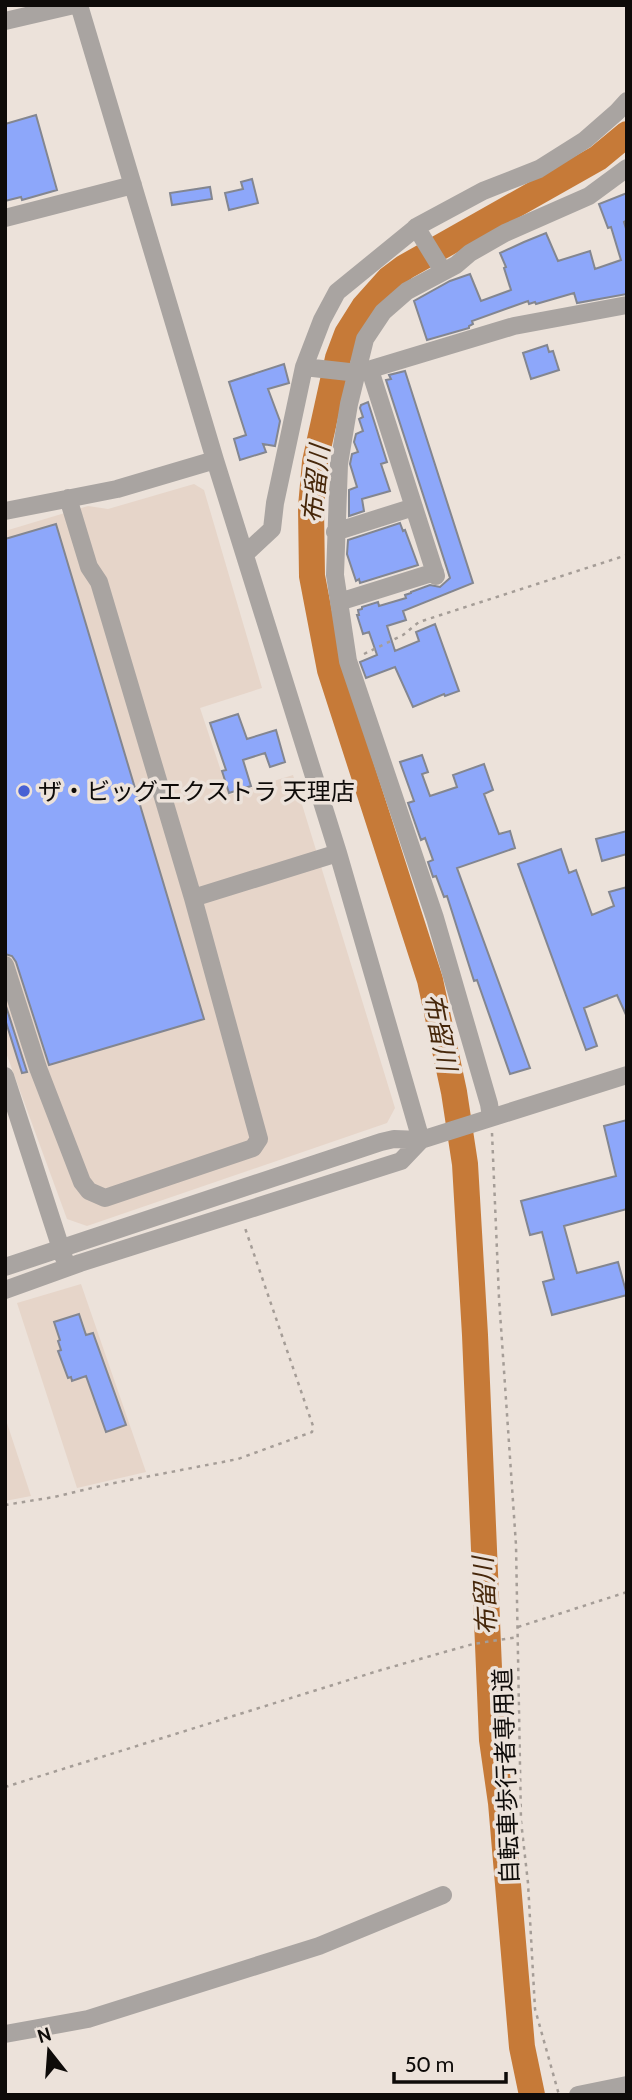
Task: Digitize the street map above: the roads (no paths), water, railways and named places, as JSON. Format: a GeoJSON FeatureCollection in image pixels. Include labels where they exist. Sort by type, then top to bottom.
{"type":"FeatureCollection","features":[{"type":"Feature","properties":{"kind":"street"},"geometry":{"type":"LineString","coordinates":[[5,20],[76,5],[426,1138]]}},
{"type":"Feature","properties":{"kind":"street"},"geometry":{"type":"LineString","coordinates":[[245,554],[272,529],[275,503],[308,368],[322,320],[337,292],[417,229],[483,191],[539,169],[585,140],[627,101]]}},
{"type":"Feature","properties":{"kind":"street"},"geometry":{"type":"LineString","coordinates":[[485,1119],[489,1104],[435,918],[348,661],[335,575],[338,464],[365,339],[383,312],[407,291],[442,270],[505,233],[589,196],[627,168]]}},
{"type":"Feature","properties":{"kind":"street"},"geometry":{"type":"LineString","coordinates":[[5,218],[133,185]]}},
{"type":"Feature","properties":{"kind":"street"},"geometry":{"type":"LineString","coordinates":[[417,229],[442,270]]}},
{"type":"Feature","properties":{"kind":"street"},"geometry":{"type":"LineString","coordinates":[[308,368],[360,371],[514,326],[627,305]]}},
{"type":"Feature","properties":{"kind":"street"},"geometry":{"type":"LineString","coordinates":[[339,602],[435,574],[414,507],[360,371]]}},
{"type":"Feature","properties":{"kind":"street"},"geometry":{"type":"LineString","coordinates":[[5,511],[117,489],[215,460]]}},
{"type":"Feature","properties":{"kind":"street"},"geometry":{"type":"LineString","coordinates":[[5,965],[38,1068],[82,1182],[89,1191],[105,1198],[253,1148],[259,1139],[193,898],[99,582],[89,567],[68,498]]}},
{"type":"Feature","properties":{"kind":"street"},"geometry":{"type":"LineString","coordinates":[[335,532],[414,507]]}},
{"type":"Feature","properties":{"kind":"street"},"geometry":{"type":"LineString","coordinates":[[193,898],[338,853]]}},
{"type":"Feature","properties":{"kind":"street"},"geometry":{"type":"LineString","coordinates":[[5,1267],[381,1142],[426,1138],[627,1075]]}},
{"type":"Feature","properties":{"kind":"street"},"geometry":{"type":"LineString","coordinates":[[5,1076],[67,1268]]}},
{"type":"Feature","properties":{"kind":"street"},"geometry":{"type":"LineString","coordinates":[[5,1290],[401,1161],[426,1138]]}},
{"type":"Feature","properties":{"kind":"street"},"geometry":{"type":"LineString","coordinates":[[5,2034],[88,2020],[320,1946],[443,1895]]}},
{"type":"Feature","properties":{"kind":"street"},"geometry":{"type":"LineString","coordinates":[[578,2095],[627,2085]]}},
{"type":"Feature","properties":{"kind":"waterway","name":"布留川"},"geometry":{"type":"LineString","coordinates":[[532,2095],[522,2047],[501,1803],[492,1740],[465,1164],[454,1092],[430,980],[330,670],[312,576],[311,507],[315,462],[338,358],[347,334],[364,307],[389,279],[405,267],[598,158],[627,134]]}},
{"type":"Feature","properties":{"kind":"place","name":"ザ・ビッグエクストラ 天理店"},"geometry":{"type":"Point","coordinates":[24,791]}}]}
